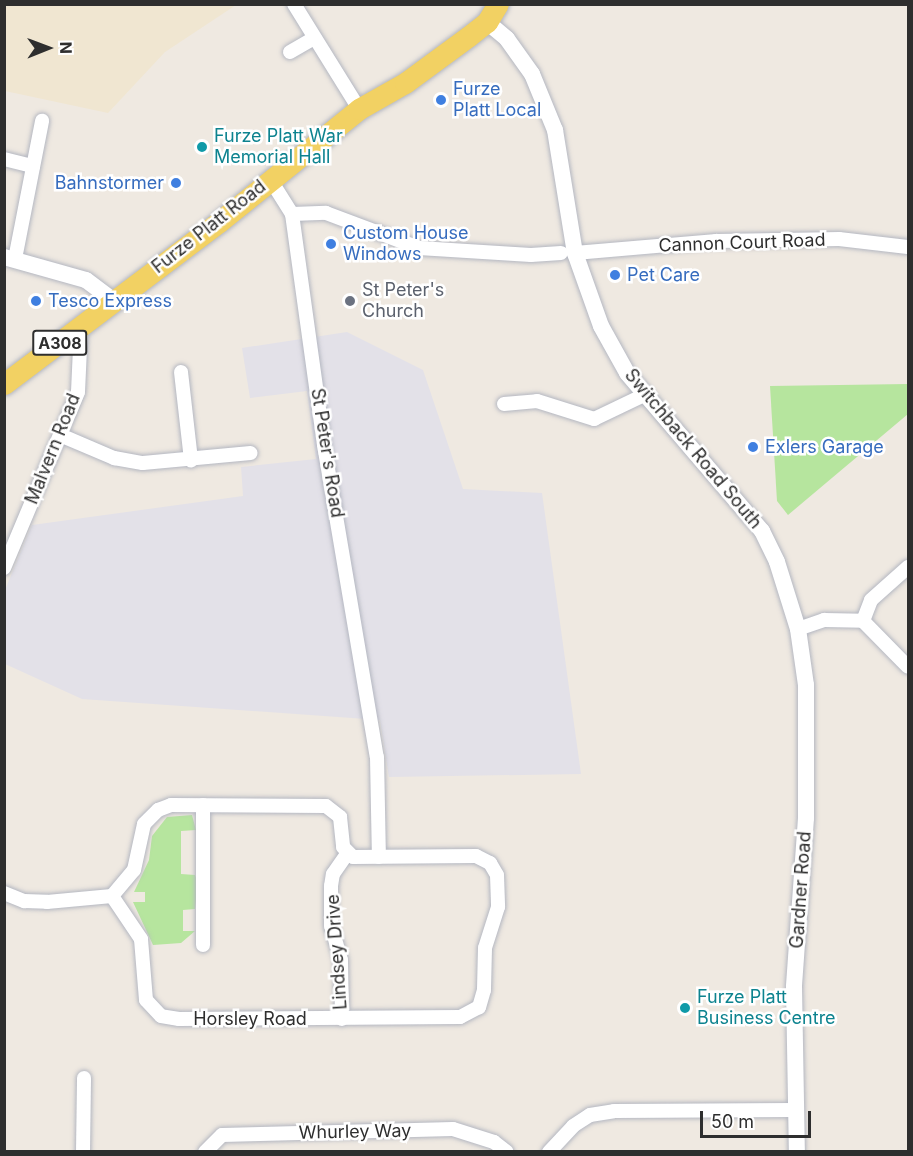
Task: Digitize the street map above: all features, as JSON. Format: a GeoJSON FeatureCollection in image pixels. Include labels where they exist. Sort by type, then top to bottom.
{"type":"FeatureCollection","features":[{"type":"Feature","properties":{"kind":"main road","name":"Furze Platt Road"},"geometry":{"type":"LineString","coordinates":[[4,384],[359,109],[405,83],[492,13]]}},
{"type":"Feature","properties":{"kind":"street"},"geometry":{"type":"LineString","coordinates":[[294,4],[359,109]]}},
{"type":"Feature","properties":{"kind":"street","name":"Switchback Road South"},"geometry":{"type":"LineString","coordinates":[[492,13],[532,74],[555,130],[568,253],[601,326],[627,373],[762,531],[777,562],[798,629]]}},
{"type":"Feature","properties":{"kind":"street"},"geometry":{"type":"LineString","coordinates":[[290,52],[314,38]]}},
{"type":"Feature","properties":{"kind":"street"},"geometry":{"type":"LineString","coordinates":[[42,121],[10,258],[86,280],[113,300]]}},
{"type":"Feature","properties":{"kind":"street"},"geometry":{"type":"LineString","coordinates":[[4,159],[33,166]]}},
{"type":"Feature","properties":{"kind":"street","name":"St Peter's Road"},"geometry":{"type":"LineString","coordinates":[[270,179],[292,214],[324,445],[379,781],[380,857]]}},
{"type":"Feature","properties":{"kind":"street","name":"Cannon Court Road"},"geometry":{"type":"LineString","coordinates":[[292,214],[326,213],[419,248],[531,255],[716,241],[839,239],[909,246]]}},
{"type":"Feature","properties":{"kind":"street","name":"Malvern Road"},"geometry":{"type":"LineString","coordinates":[[4,568],[78,392],[81,325]]}},
{"type":"Feature","properties":{"kind":"street"},"geometry":{"type":"LineString","coordinates":[[181,372],[191,460]]}},
{"type":"Feature","properties":{"kind":"street"},"geometry":{"type":"LineString","coordinates":[[504,404],[537,400],[594,419],[644,394]]}},
{"type":"Feature","properties":{"kind":"street"},"geometry":{"type":"LineString","coordinates":[[60,435],[114,458],[142,463],[251,453]]}},
{"type":"Feature","properties":{"kind":"street"},"geometry":{"type":"LineString","coordinates":[[863,621],[871,600],[909,567]]}},
{"type":"Feature","properties":{"kind":"street"},"geometry":{"type":"LineString","coordinates":[[798,629],[824,620],[863,621],[909,667]]}},
{"type":"Feature","properties":{"kind":"street","name":"Gardner Road"},"geometry":{"type":"LineString","coordinates":[[797,1152],[794,1110],[794,987],[806,806],[806,685],[798,629]]}},
{"type":"Feature","properties":{"kind":"street"},"geometry":{"type":"LineString","coordinates":[[4,893],[35,902],[112,896],[134,870],[144,824],[158,810],[171,805],[331,808],[340,817],[347,854],[380,857]]}},
{"type":"Feature","properties":{"kind":"street"},"geometry":{"type":"LineString","coordinates":[[203,806],[203,945]]}},
{"type":"Feature","properties":{"kind":"street","name":"Lindsey Drive"},"geometry":{"type":"LineString","coordinates":[[342,1019],[341,960],[331,926],[331,886],[333,874],[347,854]]}},
{"type":"Feature","properties":{"kind":"street","name":"Horsley Road"},"geometry":{"type":"LineString","coordinates":[[112,896],[141,939],[146,1000],[161,1016],[342,1019],[460,1017],[474,1012],[482,999],[485,948],[498,916],[498,884],[493,868],[476,856],[380,857]]}},
{"type":"Feature","properties":{"kind":"street"},"geometry":{"type":"LineString","coordinates":[[83,1152],[84,1078]]}},
{"type":"Feature","properties":{"kind":"street"},"geometry":{"type":"LineString","coordinates":[[549,1152],[573,1126],[590,1115],[614,1111],[794,1110]]}},
{"type":"Feature","properties":{"kind":"street","name":"Whurley Way"},"geometry":{"type":"LineString","coordinates":[[205,1152],[222,1135],[453,1129],[494,1142],[507,1152]]}},
{"type":"Feature","properties":{"kind":"shaded area"},"geometry":{"type":"Polygon","coordinates":[[[5,4],[236,5],[165,52],[108,113],[5,91],[5,4]]]}},
{"type":"Feature","properties":{"kind":"shaded area"},"geometry":{"type":"Polygon","coordinates":[[[347,332],[423,370],[463,489],[542,493],[581,774],[389,777],[380,720],[82,699],[5,664],[5,590],[32,525],[243,496],[241,467],[316,459],[307,391],[250,398],[242,348],[347,332]]]}},
{"type":"Feature","properties":{"kind":"green space"},"geometry":{"type":"Polygon","coordinates":[[[908,384],[908,414],[788,515],[777,501],[770,386],[908,384]]]}},
{"type":"Feature","properties":{"kind":"green space"},"geometry":{"type":"Polygon","coordinates":[[[192,815],[196,830],[181,831],[181,874],[195,875],[198,883],[195,909],[183,910],[183,931],[195,931],[181,943],[153,945],[133,902],[145,902],[145,892],[134,892],[149,860],[152,836],[167,817],[192,815]]]}},
{"type":"Feature","properties":{"kind":"place","name":"Furze Platt Local"},"geometry":{"type":"Point","coordinates":[441,100]}},
{"type":"Feature","properties":{"kind":"place","name":"Furze Platt War Memorial Hall"},"geometry":{"type":"Point","coordinates":[202,147]}},
{"type":"Feature","properties":{"kind":"place","name":"Bahnstormer"},"geometry":{"type":"Point","coordinates":[176,183]}},
{"type":"Feature","properties":{"kind":"place","name":"Custom House Windows"},"geometry":{"type":"Point","coordinates":[331,244]}},
{"type":"Feature","properties":{"kind":"place","name":"Pet Care"},"geometry":{"type":"Point","coordinates":[615,275]}},
{"type":"Feature","properties":{"kind":"place","name":"Tesco Express"},"geometry":{"type":"Point","coordinates":[36,301]}},
{"type":"Feature","properties":{"kind":"place","name":"St Peter's Church"},"geometry":{"type":"Point","coordinates":[350,301]}},
{"type":"Feature","properties":{"kind":"place","name":"Exlers Garage"},"geometry":{"type":"Point","coordinates":[753,447]}},
{"type":"Feature","properties":{"kind":"place","name":"Furze Platt Business Centre"},"geometry":{"type":"Point","coordinates":[685,1008]}}]}
